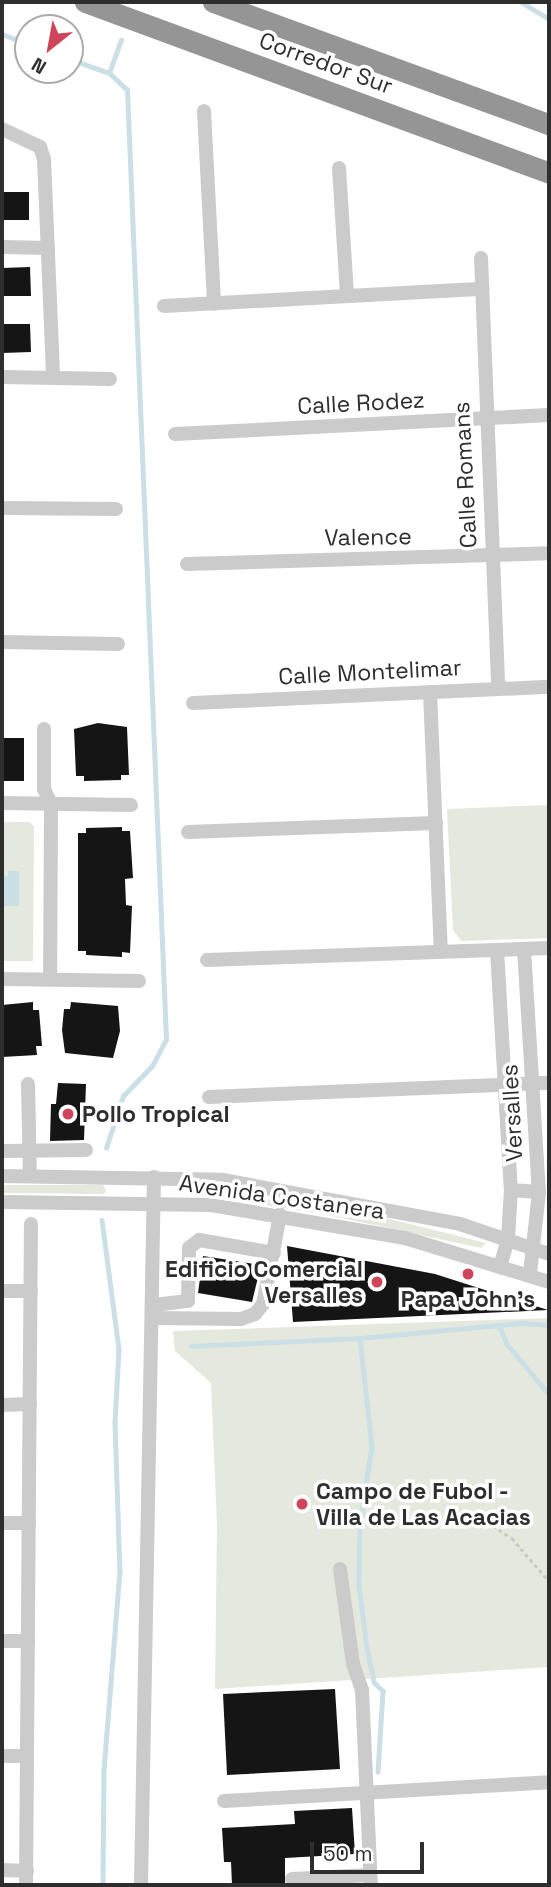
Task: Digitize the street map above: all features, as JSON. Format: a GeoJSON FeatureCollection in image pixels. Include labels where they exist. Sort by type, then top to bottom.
{"type":"FeatureCollection","features":[{"type":"Feature","properties":{"kind":"highway","name":"Corredor Sur"},"geometry":{"type":"LineString","coordinates":[[85,2],[549,173]]}},
{"type":"Feature","properties":{"kind":"highway","name":"Corredor Sur"},"geometry":{"type":"LineString","coordinates":[[213,2],[549,124]]}},
{"type":"Feature","properties":{"kind":"street"},"geometry":{"type":"LineString","coordinates":[[204,111],[214,304]]}},
{"type":"Feature","properties":{"kind":"street"},"geometry":{"type":"LineString","coordinates":[[2,130],[40,147],[48,248],[53,378]]}},
{"type":"Feature","properties":{"kind":"street"},"geometry":{"type":"LineString","coordinates":[[339,168],[347,294]]}},
{"type":"Feature","properties":{"kind":"street"},"geometry":{"type":"LineString","coordinates":[[2,247],[48,248]]}},
{"type":"Feature","properties":{"kind":"street","name":"Calle Romans"},"geometry":{"type":"LineString","coordinates":[[481,258],[484,419],[498,689]]}},
{"type":"Feature","properties":{"kind":"street"},"geometry":{"type":"LineString","coordinates":[[164,306],[347,294],[483,289]]}},
{"type":"Feature","properties":{"kind":"street"},"geometry":{"type":"LineString","coordinates":[[2,377],[110,379]]}},
{"type":"Feature","properties":{"kind":"street","name":"Calle Rodez"},"geometry":{"type":"LineString","coordinates":[[175,434],[549,415]]}},
{"type":"Feature","properties":{"kind":"street"},"geometry":{"type":"LineString","coordinates":[[2,508],[116,509]]}},
{"type":"Feature","properties":{"kind":"street","name":"Valence"},"geometry":{"type":"LineString","coordinates":[[187,564],[549,553]]}},
{"type":"Feature","properties":{"kind":"street"},"geometry":{"type":"LineString","coordinates":[[2,642],[118,644]]}},
{"type":"Feature","properties":{"kind":"street","name":"Calle Montelimar"},"geometry":{"type":"LineString","coordinates":[[193,703],[549,687]]}},
{"type":"Feature","properties":{"kind":"street"},"geometry":{"type":"LineString","coordinates":[[430,692],[441,952]]}},
{"type":"Feature","properties":{"kind":"street"},"geometry":{"type":"LineString","coordinates":[[44,729],[44,789],[51,804],[50,979]]}},
{"type":"Feature","properties":{"kind":"street"},"geometry":{"type":"LineString","coordinates":[[2,803],[131,805]]}},
{"type":"Feature","properties":{"kind":"street"},"geometry":{"type":"LineString","coordinates":[[188,832],[436,822]]}},
{"type":"Feature","properties":{"kind":"street"},"geometry":{"type":"LineString","coordinates":[[208,960],[549,948]]}},
{"type":"Feature","properties":{"kind":"street","name":"Versalles"},"geometry":{"type":"LineString","coordinates":[[524,949],[542,1083],[539,1192],[530,1274]]}},
{"type":"Feature","properties":{"kind":"street","name":"Versalles"},"geometry":{"type":"LineString","coordinates":[[497,950],[508,1084],[511,1190],[508,1239],[501,1264]]}},
{"type":"Feature","properties":{"kind":"street"},"geometry":{"type":"LineString","coordinates":[[2,979],[139,981]]}},
{"type":"Feature","properties":{"kind":"street"},"geometry":{"type":"LineString","coordinates":[[209,1097],[542,1083]]}},
{"type":"Feature","properties":{"kind":"street"},"geometry":{"type":"LineString","coordinates":[[28,1084],[30,1176]]}},
{"type":"Feature","properties":{"kind":"street"},"geometry":{"type":"LineString","coordinates":[[2,1151],[86,1150]]}},
{"type":"Feature","properties":{"kind":"street","name":"Avenida Costanera"},"geometry":{"type":"LineString","coordinates":[[2,1176],[154,1177],[223,1181],[340,1199],[460,1224],[549,1254]]}},
{"type":"Feature","properties":{"kind":"street"},"geometry":{"type":"LineString","coordinates":[[141,1885],[154,1311],[154,1177]]}},
{"type":"Feature","properties":{"kind":"street"},"geometry":{"type":"LineString","coordinates":[[511,1190],[539,1192]]}},
{"type":"Feature","properties":{"kind":"street","name":"Avenida Costanera"},"geometry":{"type":"LineString","coordinates":[[2,1202],[155,1203],[280,1215],[405,1238],[501,1264],[549,1282]]}},
{"type":"Feature","properties":{"kind":"street"},"geometry":{"type":"LineString","coordinates":[[154,1311],[229,1320],[254,1314],[262,1304],[280,1215]]}},
{"type":"Feature","properties":{"kind":"street"},"geometry":{"type":"LineString","coordinates":[[2,1870],[27,1878],[31,1224]]}},
{"type":"Feature","properties":{"kind":"street"},"geometry":{"type":"LineString","coordinates":[[154,1311],[188,1301],[189,1248],[199,1240],[274,1253]]}},
{"type":"Feature","properties":{"kind":"street"},"geometry":{"type":"LineString","coordinates":[[2,1291],[31,1291]]}},
{"type":"Feature","properties":{"kind":"street"},"geometry":{"type":"LineString","coordinates":[[2,1405],[30,1405]]}},
{"type":"Feature","properties":{"kind":"street"},"geometry":{"type":"LineString","coordinates":[[2,1523],[29,1523]]}},
{"type":"Feature","properties":{"kind":"street"},"geometry":{"type":"LineString","coordinates":[[292,1879],[370,1880],[362,1690],[353,1664],[340,1569]]}},
{"type":"Feature","properties":{"kind":"street"},"geometry":{"type":"LineString","coordinates":[[2,1640],[28,1641]]}},
{"type":"Feature","properties":{"kind":"street"},"geometry":{"type":"LineString","coordinates":[[2,1756],[27,1756]]}},
{"type":"Feature","properties":{"kind":"street"},"geometry":{"type":"LineString","coordinates":[[224,1801],[549,1782]]}},
{"type":"Feature","properties":{"kind":"path"},"geometry":{"type":"LineString","coordinates":[[493,1526],[512,1538],[549,1581]]}},
{"type":"Feature","properties":{"kind":"shaded area"},"geometry":{"type":"Polygon","coordinates":[[[549,805],[549,938],[461,941],[453,930],[447,809],[549,805]]]}},
{"type":"Feature","properties":{"kind":"shaded area"},"geometry":{"type":"Polygon","coordinates":[[[2,822],[30,822],[34,827],[33,961],[2,961],[2,822]]]}},
{"type":"Feature","properties":{"kind":"shaded area"},"geometry":{"type":"Polygon","coordinates":[[[8,871],[19,871],[19,906],[2,906],[2,876],[8,876],[8,871]]]}},
{"type":"Feature","properties":{"kind":"shaded area"},"geometry":{"type":"Polygon","coordinates":[[[2,1185],[103,1185],[106,1190],[104,1194],[2,1193],[2,1185]]]}},
{"type":"Feature","properties":{"kind":"shaded area"},"geometry":{"type":"Polygon","coordinates":[[[209,1189],[382,1217],[486,1243],[481,1248],[323,1214],[210,1197],[209,1189]]]}},
{"type":"Feature","properties":{"kind":"shaded area"},"geometry":{"type":"Polygon","coordinates":[[[549,1318],[549,1667],[215,1689],[217,1526],[211,1383],[175,1351],[173,1331],[549,1318]]]}},
{"type":"Feature","properties":{"kind":"building"},"geometry":{"type":"Polygon","coordinates":[[[2,192],[29,192],[29,220],[2,220],[2,192]]]}},
{"type":"Feature","properties":{"kind":"building"},"geometry":{"type":"Polygon","coordinates":[[[30,267],[31,296],[2,296],[2,268],[30,267]]]}},
{"type":"Feature","properties":{"kind":"building"},"geometry":{"type":"Polygon","coordinates":[[[2,324],[30,324],[31,352],[2,353],[2,324]]]}},
{"type":"Feature","properties":{"kind":"building"},"geometry":{"type":"Polygon","coordinates":[[[98,723],[127,727],[129,775],[121,775],[121,780],[84,781],[84,776],[76,776],[74,729],[98,723]]]}},
{"type":"Feature","properties":{"kind":"building"},"geometry":{"type":"Polygon","coordinates":[[[2,738],[24,738],[24,781],[2,781],[2,738]]]}},
{"type":"Feature","properties":{"kind":"building"},"geometry":{"type":"Polygon","coordinates":[[[122,827],[122,831],[130,831],[133,878],[125,879],[126,905],[132,906],[130,953],[122,952],[122,957],[86,955],[86,951],[78,951],[78,833],[86,833],[86,828],[122,827]]]}},
{"type":"Feature","properties":{"kind":"building"},"geometry":{"type":"Polygon","coordinates":[[[33,1002],[33,1010],[39,1010],[42,1046],[36,1046],[37,1055],[2,1057],[2,1005],[33,1002]]]}},
{"type":"Feature","properties":{"kind":"building"},"geometry":{"type":"Polygon","coordinates":[[[71,1002],[118,1006],[120,1031],[113,1058],[65,1053],[62,1030],[64,1009],[70,1009],[71,1002]]]}},
{"type":"Feature","properties":{"kind":"building","name":"Pollo Tropical"},"geometry":{"type":"Polygon","coordinates":[[[58,1083],[86,1084],[84,1140],[50,1141],[51,1104],[56,1104],[58,1083]]]}},
{"type":"Feature","properties":{"kind":"building","name":"Edificio Comercial Versalles"},"geometry":{"type":"Polygon","coordinates":[[[287,1246],[435,1274],[548,1310],[293,1322],[287,1246]]]}},
{"type":"Feature","properties":{"kind":"building"},"geometry":{"type":"Polygon","coordinates":[[[203,1256],[261,1265],[252,1302],[198,1293],[203,1256]]]}},
{"type":"Feature","properties":{"kind":"building"},"geometry":{"type":"Polygon","coordinates":[[[335,1689],[340,1769],[227,1775],[223,1694],[335,1689]]]}},
{"type":"Feature","properties":{"kind":"building"},"geometry":{"type":"Polygon","coordinates":[[[352,1808],[355,1854],[285,1858],[285,1885],[232,1885],[231,1862],[224,1862],[222,1828],[295,1824],[294,1811],[352,1808]]]}},
{"type":"Feature","properties":{"kind":"waterway"},"geometry":{"type":"LineString","coordinates":[[521,2],[549,19]]}},
{"type":"Feature","properties":{"kind":"waterway"},"geometry":{"type":"LineString","coordinates":[[2,34],[14,39]]}},
{"type":"Feature","properties":{"kind":"waterway"},"geometry":{"type":"LineString","coordinates":[[106,1148],[123,1096],[152,1066],[166,1040],[127,90],[109,73],[121,40]]}},
{"type":"Feature","properties":{"kind":"waterway"},"geometry":{"type":"LineString","coordinates":[[84,64],[109,73]]}},
{"type":"Feature","properties":{"kind":"waterway"},"geometry":{"type":"LineString","coordinates":[[102,1220],[119,1349],[115,1423],[120,1571],[104,1769],[103,1885]]}},
{"type":"Feature","properties":{"kind":"waterway"},"geometry":{"type":"LineString","coordinates":[[191,1346],[360,1338],[522,1323],[549,1325]]}},
{"type":"Feature","properties":{"kind":"waterway"},"geometry":{"type":"LineString","coordinates":[[499,1325],[507,1344],[549,1394]]}},
{"type":"Feature","properties":{"kind":"waterway"},"geometry":{"type":"LineString","coordinates":[[360,1338],[372,1447],[360,1524],[359,1585],[374,1682],[383,1691],[378,1772]]}},
{"type":"Feature","properties":{"kind":"place","name":"Pollo Tropical"},"geometry":{"type":"Point","coordinates":[68,1114]}},
{"type":"Feature","properties":{"kind":"place","name":"Papa John's"},"geometry":{"type":"Point","coordinates":[468,1274]}},
{"type":"Feature","properties":{"kind":"place","name":"Edificio Comercial Versalles"},"geometry":{"type":"Point","coordinates":[377,1282]}},
{"type":"Feature","properties":{"kind":"place","name":"Campo de Fubol - Villa de Las Acacias"},"geometry":{"type":"Point","coordinates":[302,1504]}}]}
